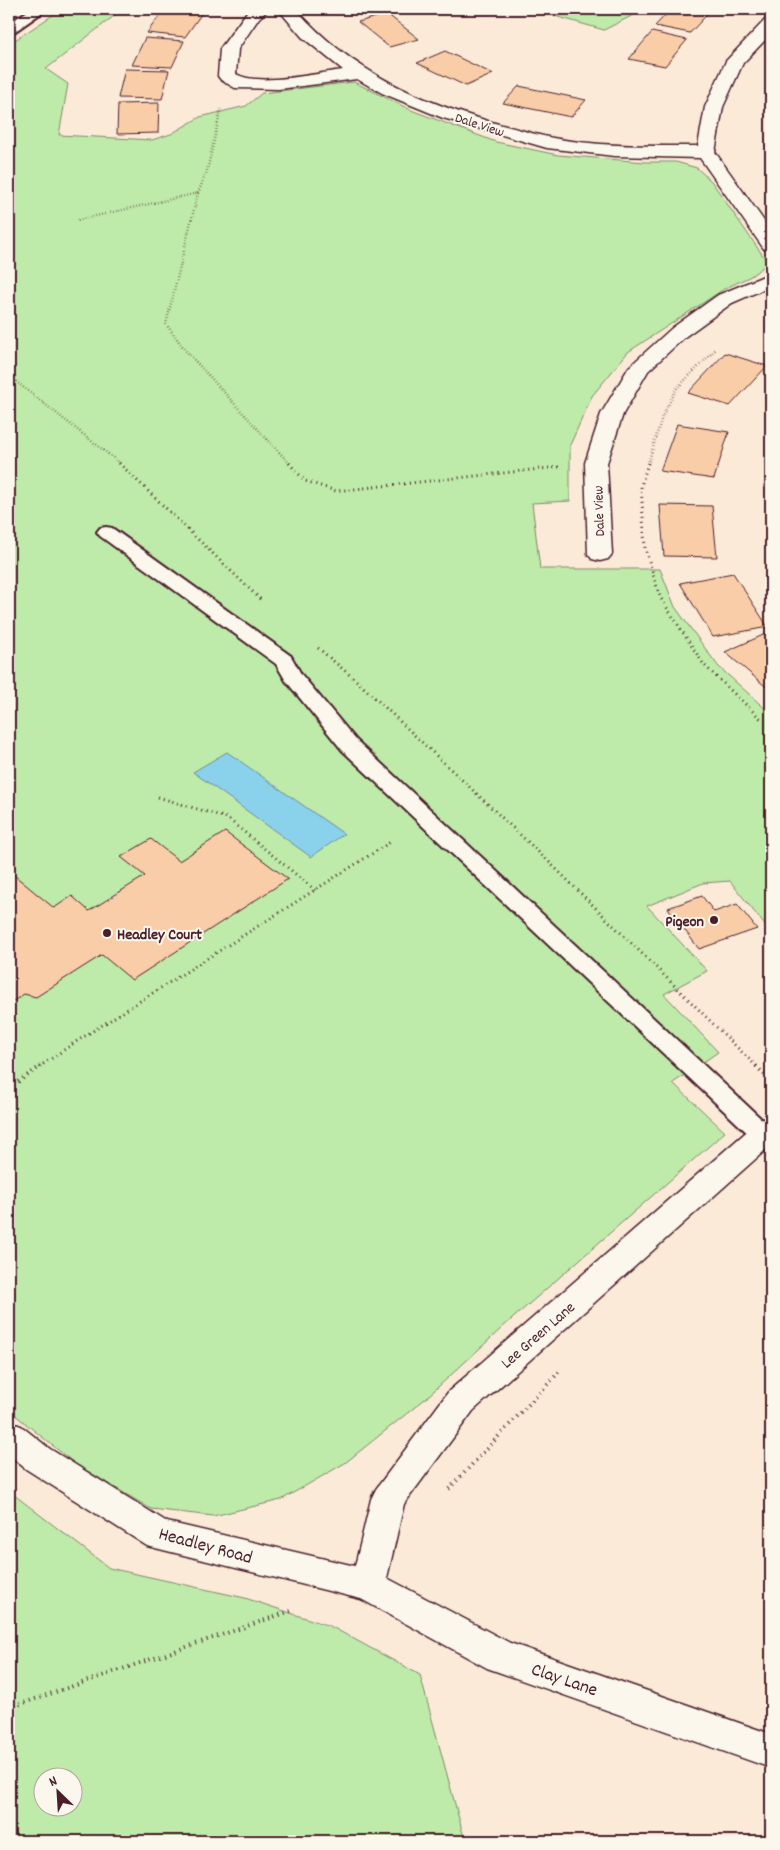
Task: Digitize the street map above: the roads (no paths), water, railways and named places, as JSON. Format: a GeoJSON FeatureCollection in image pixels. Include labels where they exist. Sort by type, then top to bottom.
{"type":"FeatureCollection","features":[{"type":"Feature","properties":{"kind":"street"},"geometry":{"type":"LineString","coordinates":[[260,9],[253,14],[229,49],[227,76],[241,84],[279,84],[360,73]]}},
{"type":"Feature","properties":{"kind":"street","name":"Dale View"},"geometry":{"type":"LineString","coordinates":[[286,9],[329,52],[360,73],[420,103],[484,126],[556,145],[638,152],[706,152]]}},
{"type":"Feature","properties":{"kind":"street"},"geometry":{"type":"LineString","coordinates":[[771,24],[735,61],[714,107],[706,152],[771,245]]}},
{"type":"Feature","properties":{"kind":"street","name":"Dale View"},"geometry":{"type":"LineString","coordinates":[[600,554],[596,463],[612,414],[640,367],[679,332],[725,300],[771,279]]}},
{"type":"Feature","properties":{"kind":"street","name":"Lee Green Lane"},"geometry":{"type":"LineString","coordinates":[[368,1585],[388,1499],[461,1401],[768,1131]]}},
{"type":"Feature","properties":{"kind":"street","name":"Headley Road"},"geometry":{"type":"LineString","coordinates":[[9,1436],[38,1459],[159,1534],[368,1585]]}},
{"type":"Feature","properties":{"kind":"street","name":"Clay Lane"},"geometry":{"type":"LineString","coordinates":[[368,1585],[500,1656],[771,1751]]}},
{"type":"Feature","properties":{"kind":"lane"},"geometry":{"type":"LineString","coordinates":[[9,29],[40,9]]}},
{"type":"Feature","properties":{"kind":"lane"},"geometry":{"type":"LineString","coordinates":[[106,532],[284,660],[294,676],[349,745],[768,1131]]}},
{"type":"Feature","properties":{"kind":"water"},"geometry":{"type":"Polygon","coordinates":[[[227,752],[344,834],[311,857],[193,772],[227,752]]]}},
{"type":"Feature","properties":{"kind":"place","name":"Pigeon"},"geometry":{"type":"Point","coordinates":[714,920]}},
{"type":"Feature","properties":{"kind":"place","name":"Headley Court"},"geometry":{"type":"Point","coordinates":[107,933]}}]}
